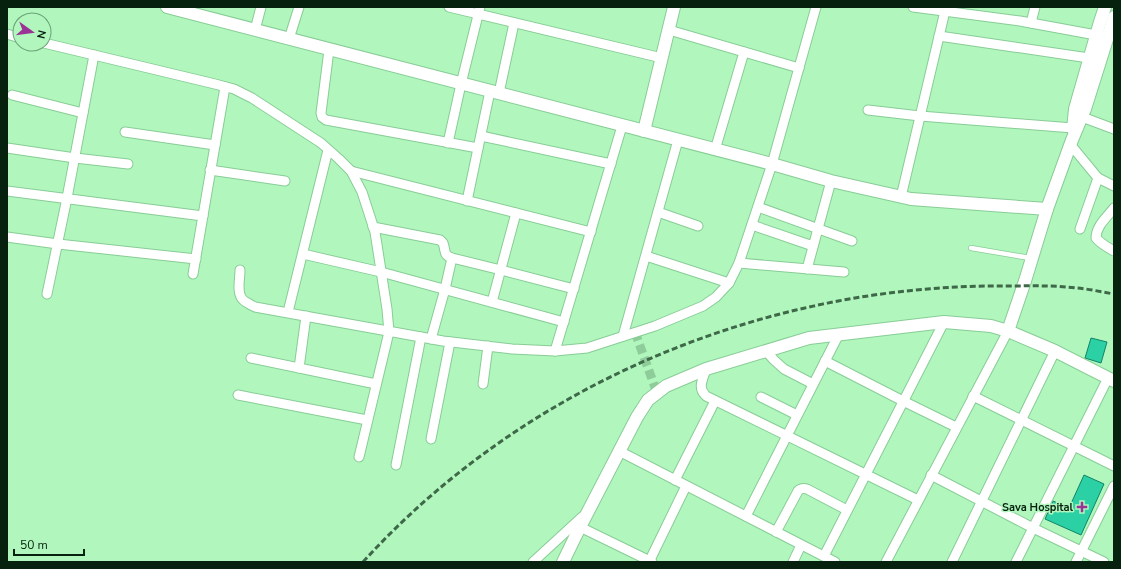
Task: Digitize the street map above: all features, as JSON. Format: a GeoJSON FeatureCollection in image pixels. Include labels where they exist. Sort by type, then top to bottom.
{"type":"FeatureCollection","features":[{"type":"Feature","properties":{"kind":"street"},"geometry":{"type":"LineString","coordinates":[[255,30],[261,7]]}},
{"type":"Feature","properties":{"kind":"street"},"geometry":{"type":"LineString","coordinates":[[289,39],[299,7]]}},
{"type":"Feature","properties":{"kind":"street"},"geometry":{"type":"LineString","coordinates":[[449,7],[479,10],[514,22],[662,58]]}},
{"type":"Feature","properties":{"kind":"street"},"geometry":{"type":"LineString","coordinates":[[644,131],[674,7]]}},
{"type":"Feature","properties":{"kind":"street"},"geometry":{"type":"LineString","coordinates":[[240,270],[239,288],[241,298],[255,307],[431,339],[512,349],[555,351],[588,348],[655,326],[703,306],[716,297],[729,283],[739,263],[772,164],[815,7]]}},
{"type":"Feature","properties":{"kind":"street"},"geometry":{"type":"LineString","coordinates":[[913,7],[1031,23],[1106,38]]}},
{"type":"Feature","properties":{"kind":"street"},"geometry":{"type":"LineString","coordinates":[[1031,23],[1035,7]]}},
{"type":"Feature","properties":{"kind":"street"},"geometry":{"type":"LineString","coordinates":[[1105,7],[1106,38],[1089,58],[1075,109],[1072,137],[1098,178],[1114,186]]}},
{"type":"Feature","properties":{"kind":"street"},"geometry":{"type":"LineString","coordinates":[[171,8],[772,164],[831,181],[901,197],[911,199],[1047,208]]}},
{"type":"Feature","properties":{"kind":"street"},"geometry":{"type":"LineString","coordinates":[[448,143],[479,10]]}},
{"type":"Feature","properties":{"kind":"street"},"geometry":{"type":"LineString","coordinates":[[901,197],[945,11]]}},
{"type":"Feature","properties":{"kind":"street"},"geometry":{"type":"LineString","coordinates":[[886,562],[1008,331],[1047,208],[1072,137],[1085,109],[1106,38],[1114,17]]}},
{"type":"Feature","properties":{"kind":"street"},"geometry":{"type":"LineString","coordinates":[[467,201],[481,136],[514,22]]}},
{"type":"Feature","properties":{"kind":"street"},"geometry":{"type":"LineString","coordinates":[[669,30],[799,68]]}},
{"type":"Feature","properties":{"kind":"street"},"geometry":{"type":"LineString","coordinates":[[940,36],[1089,58]]}},
{"type":"Feature","properties":{"kind":"street"},"geometry":{"type":"LineString","coordinates":[[52,45],[234,89],[252,98],[321,143],[340,159],[351,171],[362,192],[375,232],[387,309],[389,332],[359,457]]}},
{"type":"Feature","properties":{"kind":"street"},"geometry":{"type":"LineString","coordinates":[[329,50],[321,113],[322,117],[326,120],[478,148]]}},
{"type":"Feature","properties":{"kind":"street"},"geometry":{"type":"LineString","coordinates":[[715,150],[744,52]]}},
{"type":"Feature","properties":{"kind":"street"},"geometry":{"type":"LineString","coordinates":[[47,294],[75,158],[94,55]]}},
{"type":"Feature","properties":{"kind":"street"},"geometry":{"type":"LineString","coordinates":[[193,274],[225,86]]}},
{"type":"Feature","properties":{"kind":"street"},"geometry":{"type":"LineString","coordinates":[[12,95],[83,113]]}},
{"type":"Feature","properties":{"kind":"street"},"geometry":{"type":"LineString","coordinates":[[868,110],[1072,137]]}},
{"type":"Feature","properties":{"kind":"street"},"geometry":{"type":"LineString","coordinates":[[1082,117],[1114,129]]}},
{"type":"Feature","properties":{"kind":"street"},"geometry":{"type":"LineString","coordinates":[[555,351],[622,126]]}},
{"type":"Feature","properties":{"kind":"street"},"geometry":{"type":"LineString","coordinates":[[125,132],[215,145]]}},
{"type":"Feature","properties":{"kind":"street"},"geometry":{"type":"LineString","coordinates":[[481,136],[611,164]]}},
{"type":"Feature","properties":{"kind":"street"},"geometry":{"type":"LineString","coordinates":[[623,336],[678,140]]}},
{"type":"Feature","properties":{"kind":"street"},"geometry":{"type":"LineString","coordinates":[[7,148],[128,164]]}},
{"type":"Feature","properties":{"kind":"street"},"geometry":{"type":"LineString","coordinates":[[288,312],[328,150]]}},
{"type":"Feature","properties":{"kind":"street"},"geometry":{"type":"LineString","coordinates":[[210,170],[285,181]]}},
{"type":"Feature","properties":{"kind":"street"},"geometry":{"type":"LineString","coordinates":[[351,171],[591,232]]}},
{"type":"Feature","properties":{"kind":"street"},"geometry":{"type":"LineString","coordinates":[[1080,228],[1098,178]]}},
{"type":"Feature","properties":{"kind":"street"},"geometry":{"type":"LineString","coordinates":[[807,269],[831,181]]}},
{"type":"Feature","properties":{"kind":"street"},"geometry":{"type":"LineString","coordinates":[[7,191],[203,216]]}},
{"type":"Feature","properties":{"kind":"street"},"geometry":{"type":"LineString","coordinates":[[758,207],[852,241]]}},
{"type":"Feature","properties":{"kind":"street"},"geometry":{"type":"LineString","coordinates":[[1114,208],[1098,228],[1096,233],[1096,238],[1098,241],[1114,251]]}},
{"type":"Feature","properties":{"kind":"street"},"geometry":{"type":"LineString","coordinates":[[658,212],[698,226]]}},
{"type":"Feature","properties":{"kind":"street"},"geometry":{"type":"LineString","coordinates":[[492,302],[516,213]]}},
{"type":"Feature","properties":{"kind":"street"},"geometry":{"type":"LineString","coordinates":[[752,225],[814,246]]}},
{"type":"Feature","properties":{"kind":"street"},"geometry":{"type":"LineString","coordinates":[[373,227],[440,240],[443,243],[445,253],[447,256],[452,258],[574,289]]}},
{"type":"Feature","properties":{"kind":"street"},"geometry":{"type":"LineString","coordinates":[[7,237],[196,259]]}},
{"type":"Feature","properties":{"kind":"street"},"geometry":{"type":"LineString","coordinates":[[303,254],[381,272],[564,322]]}},
{"type":"Feature","properties":{"kind":"street"},"geometry":{"type":"LineString","coordinates":[[646,256],[729,283]]}},
{"type":"Feature","properties":{"kind":"street"},"geometry":{"type":"LineString","coordinates":[[431,339],[452,258]]}},
{"type":"Feature","properties":{"kind":"street"},"geometry":{"type":"LineString","coordinates":[[739,263],[844,272]]}},
{"type":"Feature","properties":{"kind":"street"},"geometry":{"type":"LineString","coordinates":[[299,368],[306,316]]}},
{"type":"Feature","properties":{"kind":"street"},"geometry":{"type":"LineString","coordinates":[[824,556],[944,322]]}},
{"type":"Feature","properties":{"kind":"street"},"geometry":{"type":"LineString","coordinates":[[563,562],[636,417],[648,400],[666,386],[706,369],[809,338],[944,322],[991,326],[1008,331],[1055,352],[1111,380],[1074,446],[1016,562]]}},
{"type":"Feature","properties":{"kind":"street"},"geometry":{"type":"LineString","coordinates":[[746,516],[839,334]]}},
{"type":"Feature","properties":{"kind":"street"},"geometry":{"type":"LineString","coordinates":[[396,465],[421,337]]}},
{"type":"Feature","properties":{"kind":"street"},"geometry":{"type":"LineString","coordinates":[[431,439],[450,342]]}},
{"type":"Feature","properties":{"kind":"street"},"geometry":{"type":"LineString","coordinates":[[483,384],[488,346]]}},
{"type":"Feature","properties":{"kind":"street"},"geometry":{"type":"LineString","coordinates":[[766,351],[784,369],[814,384]]}},
{"type":"Feature","properties":{"kind":"street"},"geometry":{"type":"LineString","coordinates":[[952,562],[1055,352]]}},
{"type":"Feature","properties":{"kind":"street"},"geometry":{"type":"LineString","coordinates":[[251,358],[376,384]]}},
{"type":"Feature","properties":{"kind":"street"},"geometry":{"type":"LineString","coordinates":[[825,361],[903,402],[956,427]]}},
{"type":"Feature","properties":{"kind":"street"},"geometry":{"type":"LineString","coordinates":[[706,369],[701,388],[702,392],[706,396],[918,500]]}},
{"type":"Feature","properties":{"kind":"street"},"geometry":{"type":"LineString","coordinates":[[238,395],[367,420]]}},
{"type":"Feature","properties":{"kind":"street"},"geometry":{"type":"LineString","coordinates":[[973,396],[1114,466]]}},
{"type":"Feature","properties":{"kind":"street"},"geometry":{"type":"LineString","coordinates":[[761,397],[797,415]]}},
{"type":"Feature","properties":{"kind":"street"},"geometry":{"type":"LineString","coordinates":[[675,480],[715,401]]}},
{"type":"Feature","properties":{"kind":"street"},"geometry":{"type":"LineString","coordinates":[[619,451],[835,562]]}},
{"type":"Feature","properties":{"kind":"street"},"geometry":{"type":"LineString","coordinates":[[931,476],[1104,562]]}},
{"type":"Feature","properties":{"kind":"street"},"geometry":{"type":"LineString","coordinates":[[580,527],[650,562],[686,486]]}},
{"type":"Feature","properties":{"kind":"street"},"geometry":{"type":"LineString","coordinates":[[776,532],[801,488],[807,489],[847,510]]}},
{"type":"Feature","properties":{"kind":"street"},"geometry":{"type":"LineString","coordinates":[[1076,562],[1113,492]]}},
{"type":"Feature","properties":{"kind":"street"},"geometry":{"type":"LineString","coordinates":[[533,562],[587,512]]}},
{"type":"Feature","properties":{"kind":"street"},"geometry":{"type":"LineString","coordinates":[[793,562],[801,545]]}},
{"type":"Feature","properties":{"kind":"lane"},"geometry":{"type":"LineString","coordinates":[[971,248],[1032,259]]}},
{"type":"Feature","properties":{"kind":"building"},"geometry":{"type":"Polygon","coordinates":[[[1091,338],[1107,342],[1101,363],[1085,358],[1091,338]]]}},
{"type":"Feature","properties":{"kind":"building"},"geometry":{"type":"Polygon","coordinates":[[[1084,475],[1104,484],[1081,535],[1045,519],[1053,501],[1069,508],[1084,475]]]}},
{"type":"Feature","properties":{"kind":"tunnel"},"geometry":{"type":"LineString","coordinates":[[635,332],[657,393]]}},
{"type":"Feature","properties":{"kind":"railway"},"geometry":{"type":"LineString","coordinates":[[363,562],[427,499],[497,444],[573,397],[653,357],[737,326],[824,304],[913,290],[1002,286],[1058,286],[1082,288],[1114,294]]}},
{"type":"Feature","properties":{"kind":"place","name":"Sava Hospital"},"geometry":{"type":"Point","coordinates":[1082,507]}}]}
